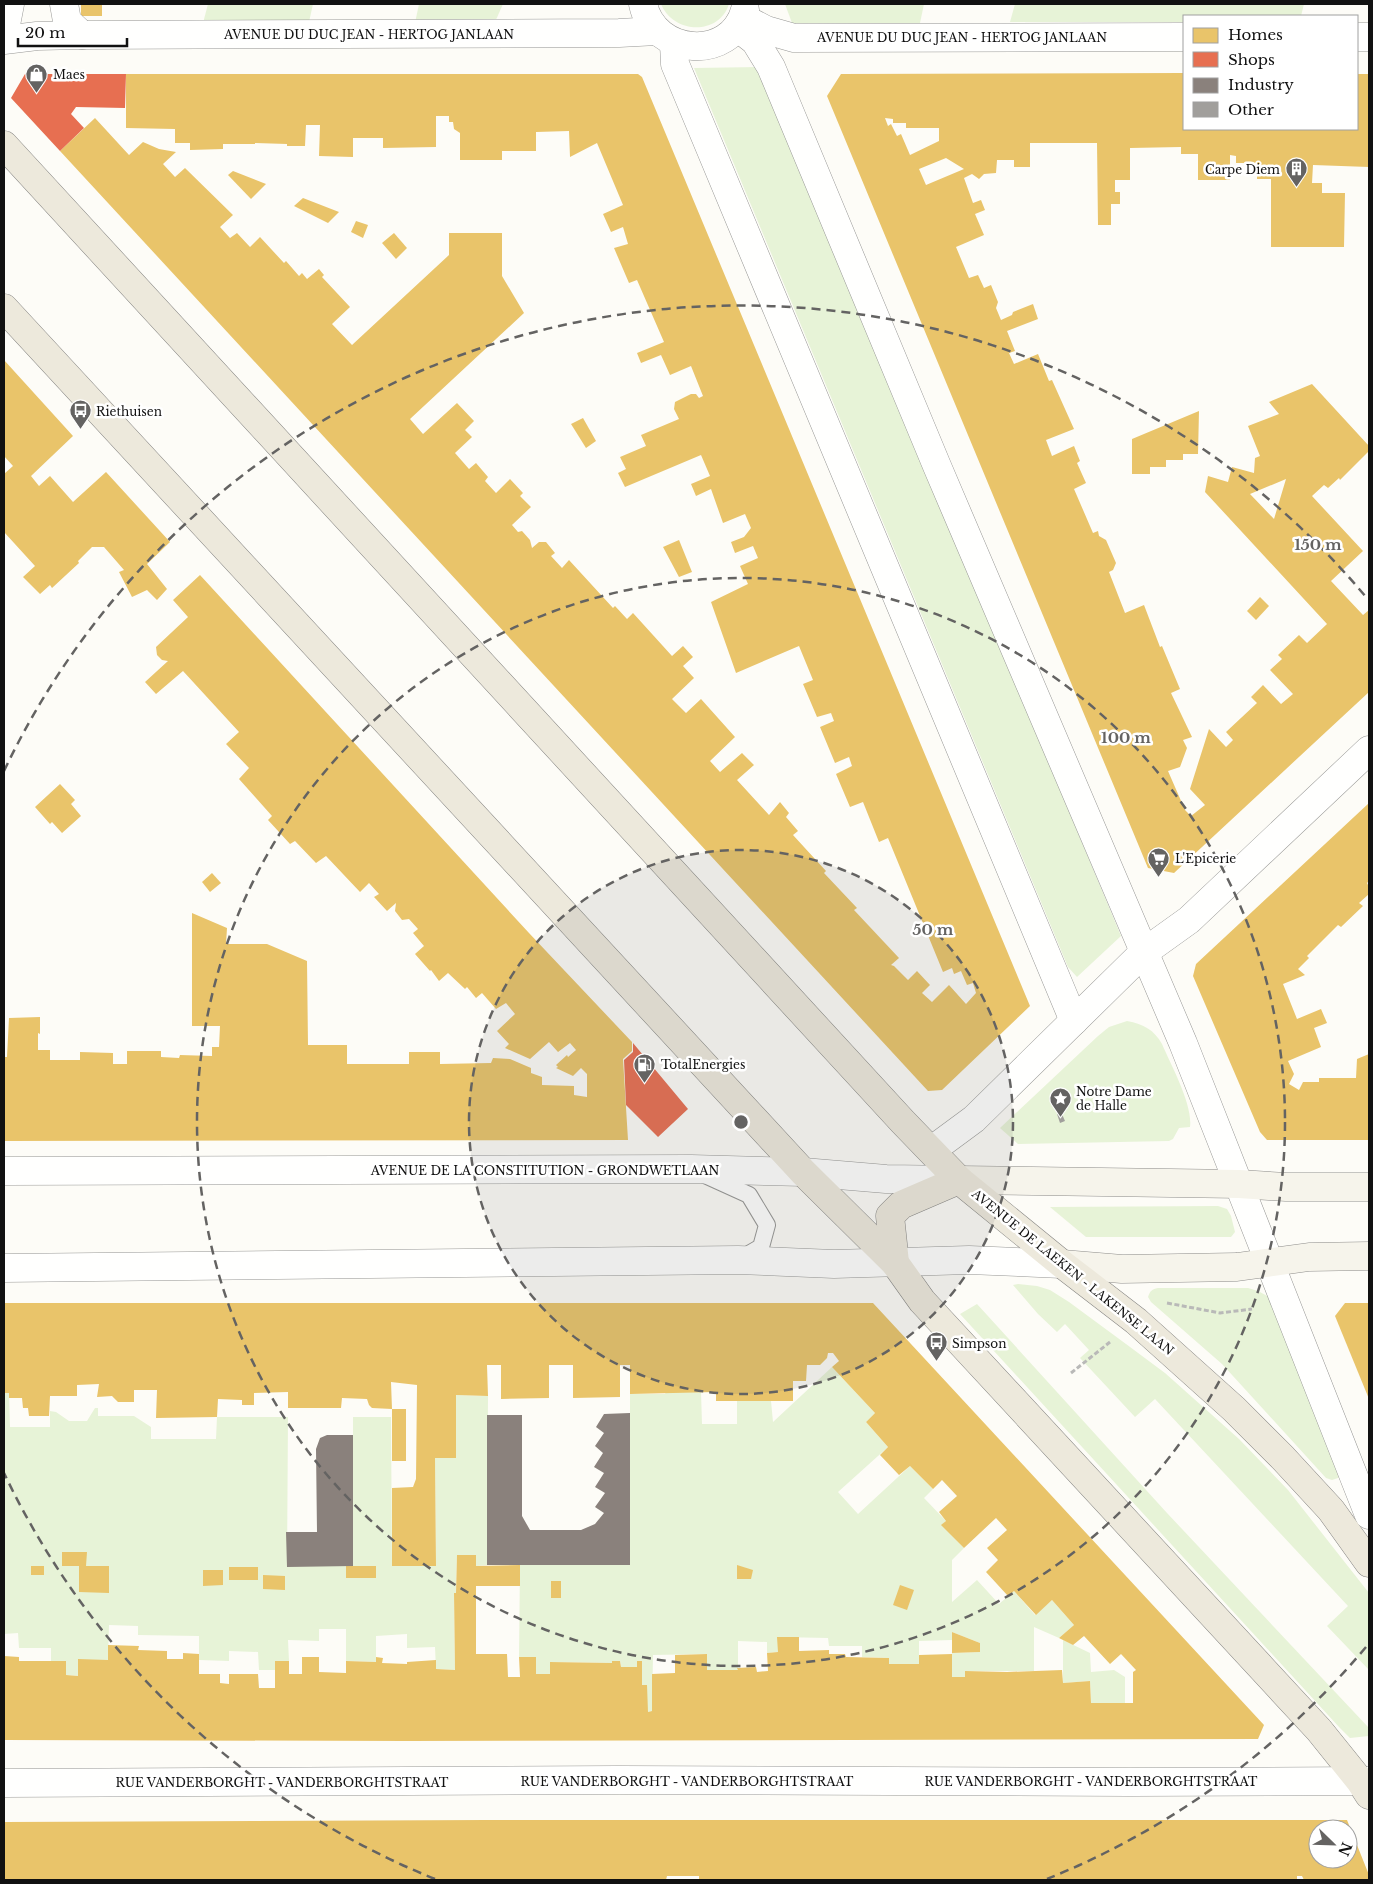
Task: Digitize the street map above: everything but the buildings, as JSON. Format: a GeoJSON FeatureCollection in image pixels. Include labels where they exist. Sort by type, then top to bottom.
{"type":"FeatureCollection","features":[{"type":"Feature","properties":{"kind":"main road","name":"AVENUE DE LAEKEN - LAKENSE LAAN"},"geometry":{"type":"LineString","coordinates":[[4,145],[903,1122],[959,1180],[1062,1264],[1136,1321],[1234,1409],[1331,1510],[1369,1563]]}},
{"type":"Feature","properties":{"kind":"main road"},"geometry":{"type":"LineString","coordinates":[[4,308],[803,1172],[895,1263],[928,1309],[1319,1730],[1366,1786]]}},
{"type":"Feature","properties":{"kind":"main road"},"geometry":{"type":"LineString","coordinates":[[895,1263],[890,1216],[901,1205],[959,1180],[1369,1188]]}},
{"type":"Feature","properties":{"kind":"main road"},"geometry":{"type":"LineString","coordinates":[[1062,1264],[1122,1269],[1237,1267],[1309,1256],[1369,1256]]}},
{"type":"Feature","properties":{"kind":"street"},"geometry":{"type":"LineString","coordinates":[[4,35],[10,4]]}},
{"type":"Feature","properties":{"kind":"street"},"geometry":{"type":"LineString","coordinates":[[64,4],[67,21],[82,35]]}},
{"type":"Feature","properties":{"kind":"street"},"geometry":{"type":"LineString","coordinates":[[643,4],[645,13],[665,37],[1074,1021]]}},
{"type":"Feature","properties":{"kind":"street"},"geometry":{"type":"LineString","coordinates":[[742,16],[771,67],[937,466],[1183,1043],[1369,1515]]}},
{"type":"Feature","properties":{"kind":"street","name":"AVENUE DU DUC JEAN - HERTOG JANLAAN"},"geometry":{"type":"LineString","coordinates":[[4,40],[37,36],[82,35],[600,34],[665,37],[697,47],[719,42],[742,16],[766,30],[794,38],[1183,37]]}},
{"type":"Feature","properties":{"kind":"street"},"geometry":{"type":"LineString","coordinates":[[932,1150],[974,1119],[1143,953],[1189,920],[1369,750]]}},
{"type":"Feature","properties":{"kind":"street","name":"AVENUE DE LA CONSTITUTION - GRONDWETLAAN"},"geometry":{"type":"LineString","coordinates":[[4,1171],[691,1169],[803,1172],[886,1179],[959,1180]]}},
{"type":"Feature","properties":{"kind":"street"},"geometry":{"type":"LineString","coordinates":[[4,1268],[738,1260],[834,1264],[969,1260],[1062,1264]]}},
{"type":"Feature","properties":{"kind":"street","name":"RUE VANDERBORGHT - VANDERBORGHTSTRAAT"},"geometry":{"type":"LineString","coordinates":[[4,1783],[610,1780],[1130,1782],[1366,1786]]}},
{"type":"Feature","properties":{"kind":"lane"},"geometry":{"type":"LineString","coordinates":[[691,1169],[749,1195],[767,1226],[761,1247],[738,1260]]}},
{"type":"Feature","properties":{"kind":"path"},"geometry":{"type":"LineString","coordinates":[[1162,1301],[1173,1305],[1220,1313],[1254,1308]]}},
{"type":"Feature","properties":{"kind":"path"},"geometry":{"type":"LineString","coordinates":[[1072,1373],[1116,1337]]}},
{"type":"Feature","properties":{"kind":"green space"},"geometry":{"type":"Polygon","coordinates":[[[208,4],[313,4],[309,22],[203,23],[208,4]]]}},
{"type":"Feature","properties":{"kind":"green space"},"geometry":{"type":"Polygon","coordinates":[[[419,4],[503,4],[495,22],[415,23],[419,4]]]}},
{"type":"Feature","properties":{"kind":"green space"},"geometry":{"type":"Polygon","coordinates":[[[661,4],[729,4],[724,14],[716,22],[696,27],[685,26],[675,21],[667,14],[661,4]]]}},
{"type":"Feature","properties":{"kind":"green space"},"geometry":{"type":"Polygon","coordinates":[[[785,4],[924,4],[920,23],[792,23],[785,4]]]}},
{"type":"Feature","properties":{"kind":"green space"},"geometry":{"type":"Polygon","coordinates":[[[1015,4],[1304,4],[1301,15],[1183,15],[1183,22],[1010,22],[1015,4]]]}},
{"type":"Feature","properties":{"kind":"green space"},"geometry":{"type":"Polygon","coordinates":[[[759,67],[1121,936],[1077,977],[1068,967],[694,68],[759,67]]]}},
{"type":"Feature","properties":{"kind":"green space"},"geometry":{"type":"Polygon","coordinates":[[[1127,1021],[1148,1028],[1162,1044],[1185,1097],[1190,1127],[1179,1128],[1173,1139],[1169,1141],[1018,1144],[1000,1128],[1098,1036],[1109,1027],[1127,1021]]]}},
{"type":"Feature","properties":{"kind":"green space"},"geometry":{"type":"Polygon","coordinates":[[[1218,1206],[1227,1209],[1231,1216],[1235,1232],[1231,1237],[1086,1237],[1050,1207],[1218,1206]]]}},
{"type":"Feature","properties":{"kind":"green space"},"geometry":{"type":"Polygon","coordinates":[[[1013,1285],[1037,1286],[1050,1290],[1165,1373],[1239,1439],[1288,1490],[1369,1593],[1369,1670],[1327,1626],[1348,1606],[1155,1399],[1135,1417],[1080,1358],[1089,1350],[1065,1324],[1057,1332],[1038,1314],[1013,1285]]]}},
{"type":"Feature","properties":{"kind":"green space"},"geometry":{"type":"Polygon","coordinates":[[[1158,1288],[1248,1288],[1271,1298],[1342,1473],[1338,1478],[1332,1480],[1326,1478],[1222,1364],[1151,1302],[1148,1297],[1150,1293],[1158,1288]]]}},
{"type":"Feature","properties":{"kind":"green space"},"geometry":{"type":"Polygon","coordinates":[[[977,1304],[1167,1513],[1369,1728],[1369,1736],[1350,1738],[1339,1727],[960,1314],[977,1304]]]}},
{"type":"Feature","properties":{"kind":"green space"},"geometry":{"type":"Polygon","coordinates":[[[832,1367],[875,1413],[866,1422],[888,1447],[838,1492],[858,1514],[910,1466],[933,1489],[924,1498],[946,1521],[942,1525],[964,1548],[952,1560],[952,1602],[977,1580],[999,1604],[1014,1591],[1035,1615],[1052,1600],[1074,1625],[1059,1638],[1034,1627],[1034,1671],[965,1671],[965,1677],[952,1677],[952,1653],[979,1652],[980,1643],[952,1632],[952,1640],[919,1641],[919,1664],[889,1664],[889,1658],[862,1657],[862,1646],[829,1646],[828,1638],[778,1637],[778,1652],[767,1653],[767,1642],[738,1641],[738,1670],[707,1670],[707,1654],[653,1655],[652,1711],[648,1712],[637,1661],[637,1667],[621,1667],[620,1661],[612,1661],[612,1663],[550,1662],[550,1674],[536,1674],[535,1657],[519,1657],[520,1565],[630,1565],[630,1394],[701,1392],[702,1424],[737,1424],[737,1401],[771,1401],[773,1422],[832,1367]]]}},
{"type":"Feature","properties":{"kind":"green space"},"geometry":{"type":"Polygon","coordinates":[[[4,1393],[9,1393],[10,1427],[50,1427],[50,1411],[56,1412],[69,1421],[87,1421],[95,1408],[98,1408],[98,1416],[134,1416],[151,1427],[151,1439],[216,1439],[217,1417],[288,1417],[287,1566],[346,1566],[347,1578],[376,1578],[353,1566],[353,1417],[391,1417],[392,1566],[436,1566],[435,1458],[456,1458],[456,1395],[488,1396],[487,1565],[476,1566],[476,1555],[457,1556],[456,1593],[454,1594],[455,1670],[436,1669],[435,1647],[407,1648],[407,1634],[376,1636],[376,1662],[346,1661],[346,1629],[319,1629],[319,1641],[288,1640],[289,1661],[276,1661],[275,1670],[259,1670],[258,1652],[229,1651],[229,1661],[199,1660],[199,1636],[138,1635],[138,1626],[109,1625],[108,1660],[78,1676],[66,1675],[66,1661],[51,1661],[51,1648],[19,1648],[18,1633],[4,1634],[4,1393]]]}},
{"type":"Feature","properties":{"kind":"green space"},"geometry":{"type":"Polygon","coordinates":[[[1063,1640],[1090,1653],[1091,1672],[1114,1670],[1125,1677],[1125,1703],[1091,1703],[1090,1681],[1063,1683],[1063,1640]]]}},
{"type":"Feature","properties":{"kind":"place","name":"Maes"},"geometry":{"type":"Point","coordinates":[37,93]}},
{"type":"Feature","properties":{"kind":"place","name":"Carpe Diem"},"geometry":{"type":"Point","coordinates":[1296,188]}},
{"type":"Feature","properties":{"kind":"place","name":"Riethuisen"},"geometry":{"type":"Point","coordinates":[80,430]}},
{"type":"Feature","properties":{"kind":"place","name":"L'Epicerie"},"geometry":{"type":"Point","coordinates":[1159,877]}},
{"type":"Feature","properties":{"kind":"place","name":"TotalEnergies"},"geometry":{"type":"Point","coordinates":[645,1083]}},
{"type":"Feature","properties":{"kind":"place","name":"Notre Dame de Halle"},"geometry":{"type":"Point","coordinates":[1060,1117]}},
{"type":"Feature","properties":{"kind":"place","name":"Simpson"},"geometry":{"type":"Point","coordinates":[936,1362]}}]}
